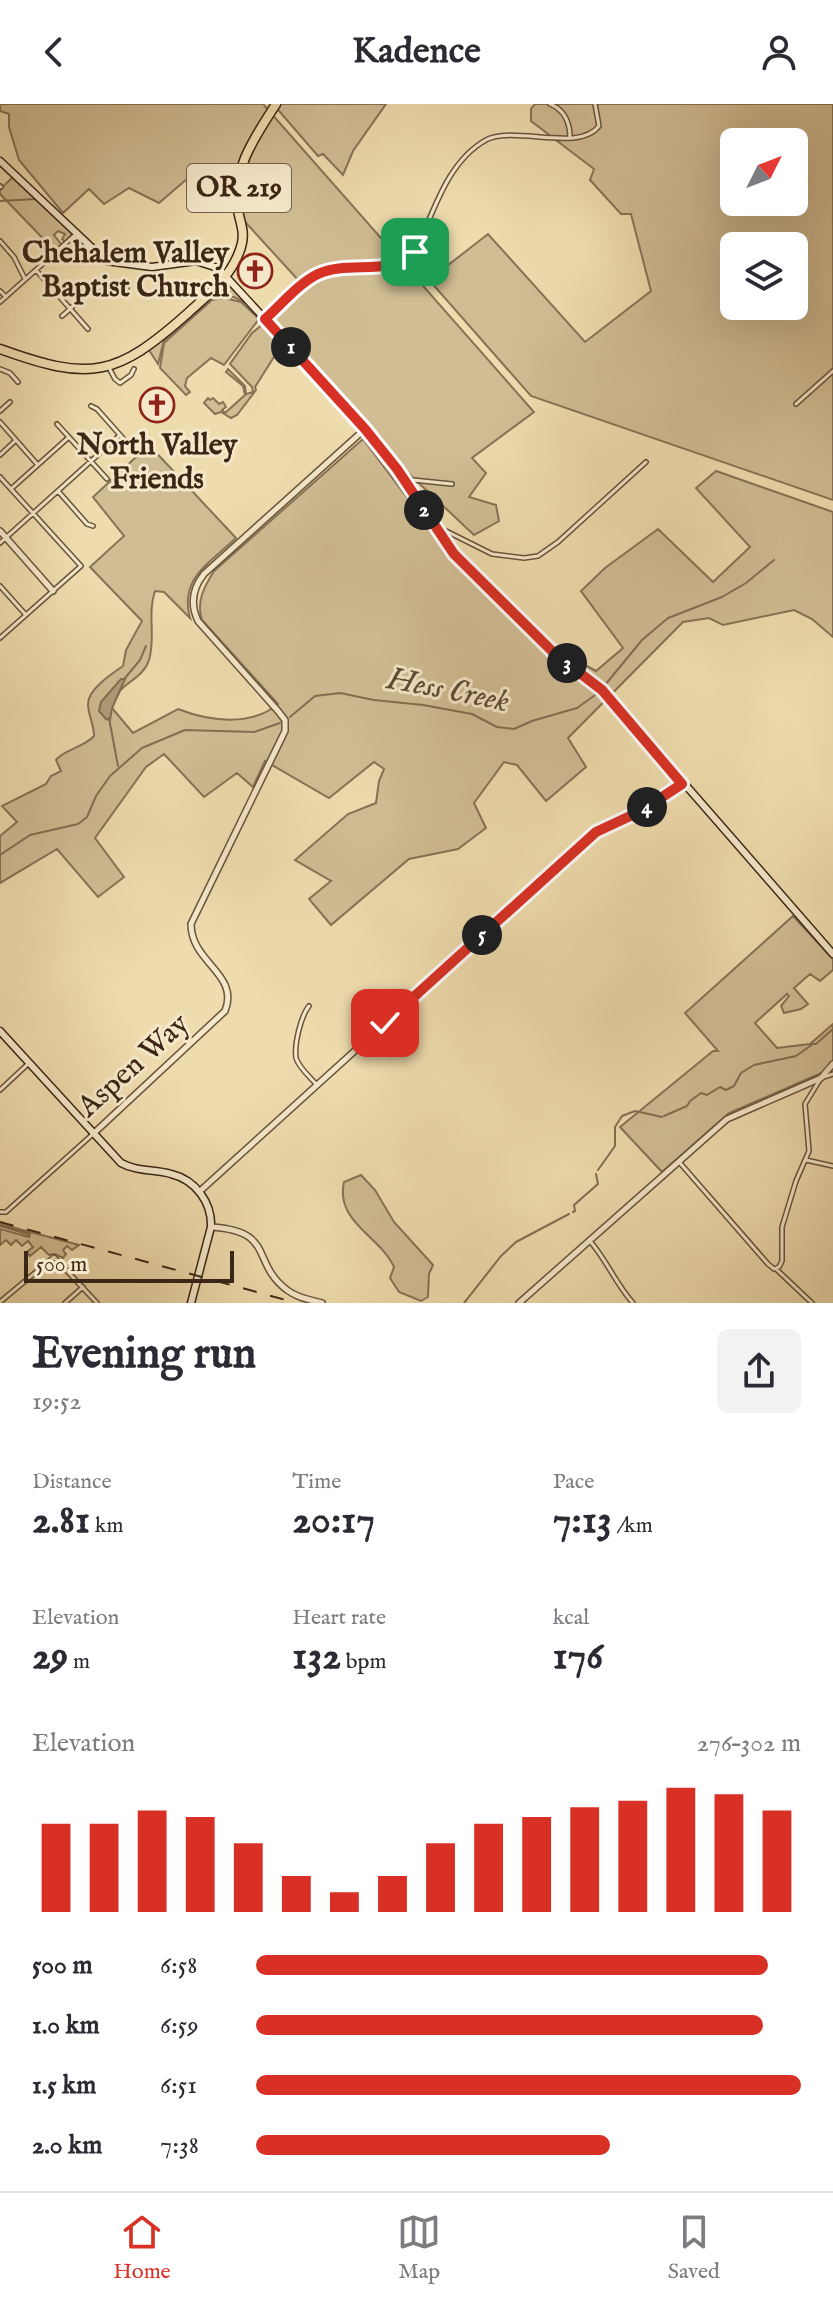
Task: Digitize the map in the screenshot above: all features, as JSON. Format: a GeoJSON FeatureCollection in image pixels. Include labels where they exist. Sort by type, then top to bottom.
{"type":"FeatureCollection","features":[{"type":"Feature","properties":{"kind":"main road","name":"OR 219"},"geometry":{"type":"LineString","coordinates":[[0,349],[61,369],[108,366],[151,345],[227,277],[244,238],[237,198],[246,154],[252,139],[276,104]]}},
{"type":"Feature","properties":{"kind":"main road"},"geometry":{"type":"LineString","coordinates":[[0,161],[106,261],[152,267],[187,261],[204,262],[218,268],[365,429],[454,554],[555,654],[602,690],[833,954]]}},
{"type":"Feature","properties":{"kind":"main road"},"geometry":{"type":"LineString","coordinates":[[0,1031],[121,1163],[141,1171],[175,1175],[199,1192],[209,1208],[211,1227],[191,1303]]}},
{"type":"Feature","properties":{"kind":"street"},"geometry":{"type":"LineString","coordinates":[[550,104],[569,122],[570,138]]}},
{"type":"Feature","properties":{"kind":"street"},"geometry":{"type":"LineString","coordinates":[[265,319],[318,274],[346,266],[374,267],[412,256],[443,187],[460,164],[484,141],[503,137],[570,138],[598,129],[600,120],[595,104]]}},
{"type":"Feature","properties":{"kind":"street"},"geometry":{"type":"LineString","coordinates":[[0,302],[75,235]]}},
{"type":"Feature","properties":{"kind":"street"},"geometry":{"type":"LineString","coordinates":[[0,241],[14,257],[25,279]]}},
{"type":"Feature","properties":{"kind":"street"},"geometry":{"type":"LineString","coordinates":[[36,270],[88,329]]}},
{"type":"Feature","properties":{"kind":"street"},"geometry":{"type":"LineString","coordinates":[[62,316],[97,286],[107,284],[127,288]]}},
{"type":"Feature","properties":{"kind":"street"},"geometry":{"type":"LineString","coordinates":[[0,291],[6,297]]}},
{"type":"Feature","properties":{"kind":"street"},"geometry":{"type":"LineString","coordinates":[[108,366],[120,383],[134,369]]}},
{"type":"Feature","properties":{"kind":"street"},"geometry":{"type":"LineString","coordinates":[[0,369],[10,373],[18,382]]}},
{"type":"Feature","properties":{"kind":"street"},"geometry":{"type":"LineString","coordinates":[[796,404],[833,371]]}},
{"type":"Feature","properties":{"kind":"street"},"geometry":{"type":"LineString","coordinates":[[0,411],[10,402]]}},
{"type":"Feature","properties":{"kind":"street"},"geometry":{"type":"LineString","coordinates":[[91,406],[136,453]]}},
{"type":"Feature","properties":{"kind":"street"},"geometry":{"type":"LineString","coordinates":[[0,422],[38,465]]}},
{"type":"Feature","properties":{"kind":"street"},"geometry":{"type":"LineString","coordinates":[[57,424],[107,479]]}},
{"type":"Feature","properties":{"kind":"street","name":"Aspen Way"},"geometry":{"type":"LineString","coordinates":[[0,1212],[11,1211],[225,1011],[229,996],[226,985],[198,951],[191,936],[192,918],[284,736],[286,726],[278,711],[198,621],[193,605],[194,591],[204,574],[365,429]]}},
{"type":"Feature","properties":{"kind":"street"},"geometry":{"type":"LineString","coordinates":[[0,543],[120,435]]}},
{"type":"Feature","properties":{"kind":"street"},"geometry":{"type":"LineString","coordinates":[[11,489],[69,437]]}},
{"type":"Feature","properties":{"kind":"street"},"geometry":{"type":"LineString","coordinates":[[0,455],[16,440]]}},
{"type":"Feature","properties":{"kind":"street"},"geometry":{"type":"LineString","coordinates":[[436,528],[492,554],[524,558],[538,556],[558,542],[646,462]]}},
{"type":"Feature","properties":{"kind":"street"},"geometry":{"type":"LineString","coordinates":[[0,477],[81,566],[0,638]]}},
{"type":"Feature","properties":{"kind":"street"},"geometry":{"type":"LineString","coordinates":[[403,479],[452,484]]}},
{"type":"Feature","properties":{"kind":"street"},"geometry":{"type":"LineString","coordinates":[[58,491],[87,524],[93,526]]}},
{"type":"Feature","properties":{"kind":"street"},"geometry":{"type":"LineString","coordinates":[[0,531],[53,591]]}},
{"type":"Feature","properties":{"kind":"street"},"geometry":{"type":"LineString","coordinates":[[1,588],[26,615]]}},
{"type":"Feature","properties":{"kind":"street"},"geometry":{"type":"LineString","coordinates":[[199,1192],[593,835],[641,811],[682,784]]}},
{"type":"Feature","properties":{"kind":"street"},"geometry":{"type":"LineString","coordinates":[[309,1006],[301,1025],[296,1057],[317,1085]]}},
{"type":"Feature","properties":{"kind":"street"},"geometry":{"type":"LineString","coordinates":[[0,1090],[29,1063]]}},
{"type":"Feature","properties":{"kind":"street"},"geometry":{"type":"LineString","coordinates":[[776,1269],[782,1261],[782,1227],[810,1146],[805,1104],[833,1064]]}},
{"type":"Feature","properties":{"kind":"street"},"geometry":{"type":"LineString","coordinates":[[519,1303],[730,1117],[833,1074]]}},
{"type":"Feature","properties":{"kind":"street"},"geometry":{"type":"LineString","coordinates":[[806,1160],[833,1166]]}},
{"type":"Feature","properties":{"kind":"street"},"geometry":{"type":"LineString","coordinates":[[678,1161],[761,1257],[812,1303]]}},
{"type":"Feature","properties":{"kind":"street"},"geometry":{"type":"LineString","coordinates":[[211,1227],[232,1228],[246,1234],[284,1288],[299,1297],[322,1303]]}},
{"type":"Feature","properties":{"kind":"street"},"geometry":{"type":"LineString","coordinates":[[589,1240],[605,1259],[619,1288],[633,1303]]}},
{"type":"Feature","properties":{"kind":"street"},"geometry":{"type":"LineString","coordinates":[[0,1302],[54,1257],[97,1303]]}},
{"type":"Feature","properties":{"kind":"street"},"geometry":{"type":"LineString","coordinates":[[65,1303],[83,1287]]}},
{"type":"Feature","properties":{"kind":"shaded area"},"geometry":{"type":"Polygon","coordinates":[[[0,104],[263,104],[534,412],[472,458],[486,473],[469,497],[496,505],[499,521],[474,535],[407,472],[265,313],[300,282],[195,172],[159,203],[129,188],[104,204],[89,189],[63,213],[19,160],[9,127],[9,114],[0,111],[0,104]]]}},
{"type":"Feature","properties":{"kind":"shaded area"},"geometry":{"type":"Polygon","coordinates":[[[273,104],[386,104],[353,151],[343,175],[323,154],[318,156],[273,104]]]}},
{"type":"Feature","properties":{"kind":"shaded area"},"geometry":{"type":"Polygon","coordinates":[[[535,104],[833,104],[833,500],[531,396],[429,280],[488,234],[585,342],[651,291],[631,214],[621,214],[590,180],[594,169],[531,121],[531,109],[535,104]]]}},
{"type":"Feature","properties":{"kind":"shaded area"},"geometry":{"type":"Polygon","coordinates":[[[13,177],[73,233],[65,242],[62,239],[65,234],[58,231],[54,235],[62,245],[55,251],[0,194],[0,189],[13,177]]]}},
{"type":"Feature","properties":{"kind":"shaded area"},"geometry":{"type":"Polygon","coordinates":[[[225,284],[231,284],[248,304],[234,297],[211,300],[164,340],[158,364],[149,350],[225,284]]]}},
{"type":"Feature","properties":{"kind":"shaded area"},"geometry":{"type":"Polygon","coordinates":[[[224,298],[241,302],[259,319],[224,365],[211,358],[187,378],[185,386],[190,392],[186,395],[160,368],[164,343],[212,300],[224,298]]]}},
{"type":"Feature","properties":{"kind":"shaded area"},"geometry":{"type":"Polygon","coordinates":[[[263,324],[284,347],[274,357],[256,390],[237,415],[231,418],[221,412],[215,414],[204,403],[208,398],[219,404],[223,402],[226,407],[222,410],[225,413],[245,395],[243,386],[226,372],[228,369],[245,386],[246,394],[253,392],[252,387],[230,364],[252,333],[263,324]]]}},
{"type":"Feature","properties":{"kind":"shaded area"},"geometry":{"type":"Polygon","coordinates":[[[363,439],[460,568],[526,633],[596,671],[623,648],[581,591],[605,568],[658,529],[713,582],[750,547],[696,488],[716,471],[833,512],[833,637],[812,619],[794,610],[723,625],[709,618],[683,622],[568,738],[586,767],[546,801],[517,765],[504,762],[474,803],[486,828],[458,849],[409,859],[331,925],[309,899],[331,881],[295,860],[348,814],[376,803],[384,769],[374,762],[329,798],[265,761],[253,787],[237,773],[204,797],[164,754],[146,767],[95,838],[124,877],[98,897],[57,849],[0,883],[0,836],[17,822],[2,806],[46,784],[51,776],[61,771],[56,760],[94,736],[89,698],[102,682],[123,666],[126,650],[142,621],[90,567],[124,536],[93,497],[149,445],[236,538],[199,572],[193,582],[188,604],[190,618],[164,592],[155,591],[152,643],[147,666],[120,691],[112,708],[133,733],[178,709],[216,719],[243,719],[278,704],[202,620],[200,607],[204,589],[214,571],[363,439]]]}},
{"type":"Feature","properties":{"kind":"shaded area"},"geometry":{"type":"Polygon","coordinates":[[[121,679],[125,679],[110,720],[106,719],[99,711],[101,702],[121,679]]]}},
{"type":"Feature","properties":{"kind":"shaded area"},"geometry":{"type":"Polygon","coordinates":[[[793,916],[833,959],[833,970],[820,981],[810,974],[794,988],[808,1004],[801,1009],[784,1013],[781,1006],[789,996],[787,994],[755,1023],[777,1048],[810,1044],[833,1024],[833,1068],[729,1113],[662,1172],[620,1127],[713,1051],[718,1051],[685,1013],[793,916]]]}},
{"type":"Feature","properties":{"kind":"shaded area"},"geometry":{"type":"Polygon","coordinates":[[[361,1175],[375,1190],[394,1222],[433,1265],[429,1274],[428,1297],[421,1301],[399,1292],[390,1278],[394,1267],[346,1208],[344,1182],[361,1175]]]}},
{"type":"Feature","properties":{"kind":"shaded area"},"geometry":{"type":"Polygon","coordinates":[[[0,1224],[79,1245],[72,1250],[67,1246],[63,1250],[66,1254],[63,1258],[49,1255],[41,1247],[30,1256],[27,1252],[33,1247],[28,1241],[22,1246],[16,1240],[11,1245],[6,1240],[0,1245],[0,1229],[30,1235],[0,1224]]]}},
{"type":"Feature","properties":{"kind":"waterway"},"geometry":{"type":"LineString","coordinates":[[0,201],[36,199]]}},
{"type":"Feature","properties":{"kind":"waterway","name":"Hess Creek"},"geometry":{"type":"LineString","coordinates":[[605,685],[642,640],[668,618],[722,597],[746,583],[774,560]]}},
{"type":"Feature","properties":{"kind":"waterway"},"geometry":{"type":"LineString","coordinates":[[125,678],[140,660],[146,646]]}},
{"type":"Feature","properties":{"kind":"waterway","name":"Hess Creek"},"geometry":{"type":"LineString","coordinates":[[290,717],[315,696],[340,693],[472,714],[497,727],[514,729],[577,708],[598,693]]}},
{"type":"Feature","properties":{"kind":"waterway"},"geometry":{"type":"LineString","coordinates":[[109,718],[118,766]]}},
{"type":"Feature","properties":{"kind":"waterway","name":"Hess Creek"},"geometry":{"type":"LineString","coordinates":[[0,855],[30,835],[78,824],[87,817],[96,796],[110,776],[142,748],[185,730],[254,732],[280,723]]}},
{"type":"Feature","properties":{"kind":"waterway"},"geometry":{"type":"LineString","coordinates":[[664,1116],[687,1106],[701,1093],[707,1095],[720,1087],[726,1090],[734,1086],[741,1073],[754,1065],[796,1056],[833,1029]]}},
{"type":"Feature","properties":{"kind":"waterway"},"geometry":{"type":"LineString","coordinates":[[598,1170],[615,1146],[615,1127],[622,1116],[635,1111],[662,1117]]}},
{"type":"Feature","properties":{"kind":"waterway"},"geometry":{"type":"LineString","coordinates":[[573,1212],[574,1205],[598,1184],[596,1174]]}},
{"type":"Feature","properties":{"kind":"waterway"},"geometry":{"type":"LineString","coordinates":[[464,1303],[516,1242],[569,1214]]}},
{"type":"Feature","properties":{"kind":"waterway"},"geometry":{"type":"LineString","coordinates":[[0,1226],[30,1233]]}},
{"type":"Feature","properties":{"kind":"railway"},"geometry":{"type":"LineString","coordinates":[[0,1222],[297,1303]]}},
{"type":"Feature","properties":{"kind":"place","name":"Chehalem Valley Baptist Church"},"geometry":{"type":"Point","coordinates":[255,271]}},
{"type":"Feature","properties":{"kind":"place","name":"North Valley Friends"},"geometry":{"type":"Point","coordinates":[157,405]}},
{"type":"Feature","properties":{"kind":"route"},"geometry":{"type":"LineString","coordinates":[[385,1023],[596,832],[641,811],[682,784],[602,690],[555,654],[454,554],[397,469],[365,429],[265,319],[318,274],[346,266],[374,267],[397,262],[408,259],[415,252]]}}]}
